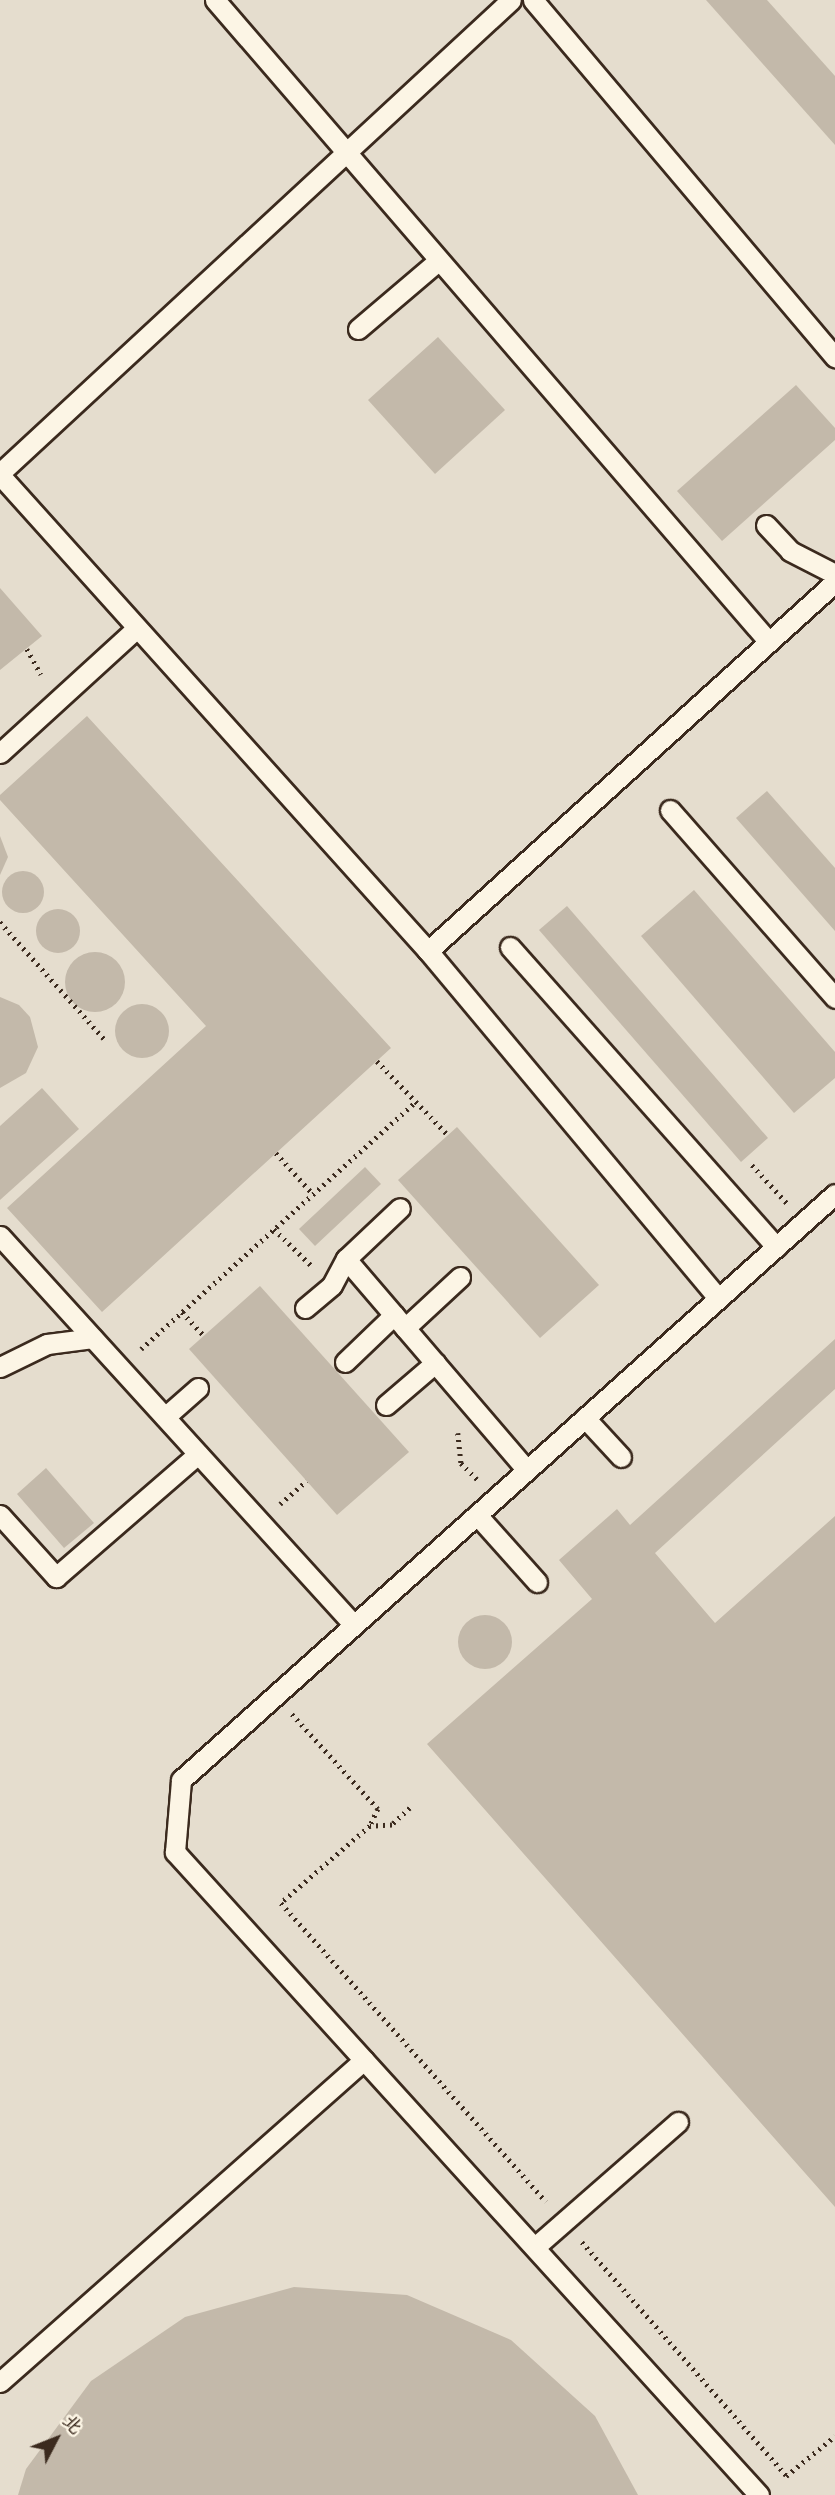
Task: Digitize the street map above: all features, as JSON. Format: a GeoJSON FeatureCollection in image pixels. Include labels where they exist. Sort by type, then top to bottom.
{"type":"FeatureCollection","features":[{"type":"Feature","properties":{"kind":"lane"},"geometry":{"type":"LineString","coordinates":[[215,0],[349,150],[438,261],[769,642]]}},
{"type":"Feature","properties":{"kind":"lane"},"geometry":{"type":"LineString","coordinates":[[511,0],[0,474],[428,951],[718,1298]]}},
{"type":"Feature","properties":{"kind":"lane"},"geometry":{"type":"LineString","coordinates":[[533,0],[835,358]]}},
{"type":"Feature","properties":{"kind":"lane"},"geometry":{"type":"LineString","coordinates":[[358,329],[438,261]]}},
{"type":"Feature","properties":{"kind":"lane"},"geometry":{"type":"LineString","coordinates":[[766,524],[790,551],[835,574]]}},
{"type":"Feature","properties":{"kind":"lane"},"geometry":{"type":"LineString","coordinates":[[428,951],[835,582]]}},
{"type":"Feature","properties":{"kind":"lane"},"geometry":{"type":"LineString","coordinates":[[0,753],[138,628]]}},
{"type":"Feature","properties":{"kind":"lane"},"geometry":{"type":"LineString","coordinates":[[670,810],[835,998]]}},
{"type":"Feature","properties":{"kind":"lane"},"geometry":{"type":"LineString","coordinates":[[510,947],[776,1247]]}},
{"type":"Feature","properties":{"kind":"lane"},"geometry":{"type":"LineString","coordinates":[[759,2495],[176,1852],[181,1780],[835,1194]]}},
{"type":"Feature","properties":{"kind":"lane"},"geometry":{"type":"LineString","coordinates":[[306,1308],[332,1285],[346,1259],[400,1208]]}},
{"type":"Feature","properties":{"kind":"lane"},"geometry":{"type":"LineString","coordinates":[[0,1236],[354,1625]]}},
{"type":"Feature","properties":{"kind":"lane"},"geometry":{"type":"LineString","coordinates":[[346,1259],[527,1470]]}},
{"type":"Feature","properties":{"kind":"lane"},"geometry":{"type":"LineString","coordinates":[[345,1362],[460,1277]]}},
{"type":"Feature","properties":{"kind":"lane"},"geometry":{"type":"LineString","coordinates":[[0,1385],[2,1359],[47,1344],[93,1338]]}},
{"type":"Feature","properties":{"kind":"lane"},"geometry":{"type":"LineString","coordinates":[[386,1405],[435,1363]]}},
{"type":"Feature","properties":{"kind":"lane"},"geometry":{"type":"LineString","coordinates":[[165,1417],[198,1388]]}},
{"type":"Feature","properties":{"kind":"lane"},"geometry":{"type":"LineString","coordinates":[[585,1418],[621,1457]]}},
{"type":"Feature","properties":{"kind":"lane"},"geometry":{"type":"LineString","coordinates":[[0,1515],[56,1577],[198,1454]]}},
{"type":"Feature","properties":{"kind":"lane"},"geometry":{"type":"LineString","coordinates":[[477,1515],[537,1582]]}},
{"type":"Feature","properties":{"kind":"lane"},"geometry":{"type":"LineString","coordinates":[[0,2382],[364,2060]]}},
{"type":"Feature","properties":{"kind":"lane"},"geometry":{"type":"LineString","coordinates":[[535,2247],[678,2122]]}},
{"type":"Feature","properties":{"kind":"path"},"geometry":{"type":"LineString","coordinates":[[27,649],[44,671],[35,680]]}},
{"type":"Feature","properties":{"kind":"path"},"geometry":{"type":"LineString","coordinates":[[0,922],[106,1041]]}},
{"type":"Feature","properties":{"kind":"path"},"geometry":{"type":"LineString","coordinates":[[377,1061],[448,1135]]}},
{"type":"Feature","properties":{"kind":"path"},"geometry":{"type":"LineString","coordinates":[[120,1368],[416,1101]]}},
{"type":"Feature","properties":{"kind":"path"},"geometry":{"type":"LineString","coordinates":[[276,1153],[313,1194]]}},
{"type":"Feature","properties":{"kind":"path"},"geometry":{"type":"LineString","coordinates":[[752,1165],[804,1222]]}},
{"type":"Feature","properties":{"kind":"path"},"geometry":{"type":"LineString","coordinates":[[182,1312],[204,1336]]}},
{"type":"Feature","properties":{"kind":"path"},"geometry":{"type":"LineString","coordinates":[[275,1695],[378,1809],[370,1826],[281,1903],[786,2475]]}},
{"type":"Feature","properties":{"kind":"path"},"geometry":{"type":"LineString","coordinates":[[370,1826],[392,1825],[410,1808]]}},
{"type":"Feature","properties":{"kind":"path"},"geometry":{"type":"LineString","coordinates":[[779,2482],[835,2436]]}},
{"type":"Feature","properties":{"kind":"shaded area"},"geometry":{"type":"Polygon","coordinates":[[[0,0],[835,0],[835,2495],[0,2495],[0,0]]]}},
{"type":"Feature","properties":{"kind":"building"},"geometry":{"type":"Polygon","coordinates":[[[706,0],[767,0],[835,76],[835,145],[706,0]]]}},
{"type":"Feature","properties":{"kind":"building"},"geometry":{"type":"Polygon","coordinates":[[[438,337],[505,410],[435,474],[368,400],[438,337]]]}},
{"type":"Feature","properties":{"kind":"building"},"geometry":{"type":"Polygon","coordinates":[[[796,385],[835,428],[835,440],[722,541],[677,491],[796,385]]]}},
{"type":"Feature","properties":{"kind":"building"},"geometry":{"type":"Polygon","coordinates":[[[0,588],[42,636],[0,670],[0,588]]]}},
{"type":"Feature","properties":{"kind":"building"},"geometry":{"type":"Polygon","coordinates":[[[87,716],[391,1048],[102,1312],[7,1208],[206,1026],[0,800],[0,795],[87,716]]]}},
{"type":"Feature","properties":{"kind":"building"},"geometry":{"type":"Polygon","coordinates":[[[767,791],[835,868],[835,931],[736,818],[767,791]]]}},
{"type":"Feature","properties":{"kind":"building"},"geometry":{"type":"Polygon","coordinates":[[[0,836],[8,857],[0,875],[0,836]]]}},
{"type":"Feature","properties":{"kind":"building"},"geometry":{"type":"Polygon","coordinates":[[[23,871],[38,877],[44,892],[38,907],[23,913],[8,907],[2,892],[8,877],[23,871]]]}},
{"type":"Feature","properties":{"kind":"building"},"geometry":{"type":"Polygon","coordinates":[[[694,890],[835,1052],[835,1078],[794,1113],[641,936],[694,890]]]}},
{"type":"Feature","properties":{"kind":"building"},"geometry":{"type":"Polygon","coordinates":[[[567,906],[768,1138],[741,1162],[539,930],[567,906]]]}},
{"type":"Feature","properties":{"kind":"building"},"geometry":{"type":"Polygon","coordinates":[[[58,909],[73,916],[80,931],[73,946],[58,953],[43,946],[36,931],[43,916],[58,909]]]}},
{"type":"Feature","properties":{"kind":"building"},"geometry":{"type":"Polygon","coordinates":[[[95,952],[116,961],[125,982],[116,1003],[95,1012],[74,1003],[65,982],[74,961],[95,952]]]}},
{"type":"Feature","properties":{"kind":"building"},"geometry":{"type":"Polygon","coordinates":[[[0,997],[19,1005],[30,1017],[38,1047],[26,1073],[0,1088],[0,997]]]}},
{"type":"Feature","properties":{"kind":"building"},"geometry":{"type":"Polygon","coordinates":[[[142,1004],[161,1012],[169,1031],[161,1050],[142,1058],[123,1050],[115,1031],[123,1012],[142,1004]]]}},
{"type":"Feature","properties":{"kind":"building"},"geometry":{"type":"Polygon","coordinates":[[[42,1088],[79,1129],[0,1200],[0,1126],[42,1088]]]}},
{"type":"Feature","properties":{"kind":"building"},"geometry":{"type":"Polygon","coordinates":[[[457,1127],[599,1285],[540,1338],[398,1180],[457,1127]]]}},
{"type":"Feature","properties":{"kind":"building"},"geometry":{"type":"Polygon","coordinates":[[[365,1167],[381,1184],[315,1246],[299,1229],[365,1167]]]}},
{"type":"Feature","properties":{"kind":"building"},"geometry":{"type":"Polygon","coordinates":[[[260,1286],[409,1452],[337,1515],[189,1349],[260,1286]]]}},
{"type":"Feature","properties":{"kind":"building"},"geometry":{"type":"Polygon","coordinates":[[[835,1339],[835,1389],[655,1553],[715,1623],[835,1516],[835,2207],[427,1744],[592,1599],[559,1560],[617,1509],[630,1525],[835,1339]]]}},
{"type":"Feature","properties":{"kind":"building"},"geometry":{"type":"Polygon","coordinates":[[[46,1468],[94,1523],[64,1548],[17,1494],[46,1468]]]}},
{"type":"Feature","properties":{"kind":"building"},"geometry":{"type":"Polygon","coordinates":[[[485,1615],[504,1623],[512,1642],[504,1661],[485,1669],[466,1661],[458,1642],[466,1623],[485,1615]]]}},
{"type":"Feature","properties":{"kind":"building"},"geometry":{"type":"Polygon","coordinates":[[[294,2287],[407,2295],[511,2340],[595,2416],[638,2495],[18,2495],[26,2469],[91,2381],[185,2317],[294,2287]]]}}]}
